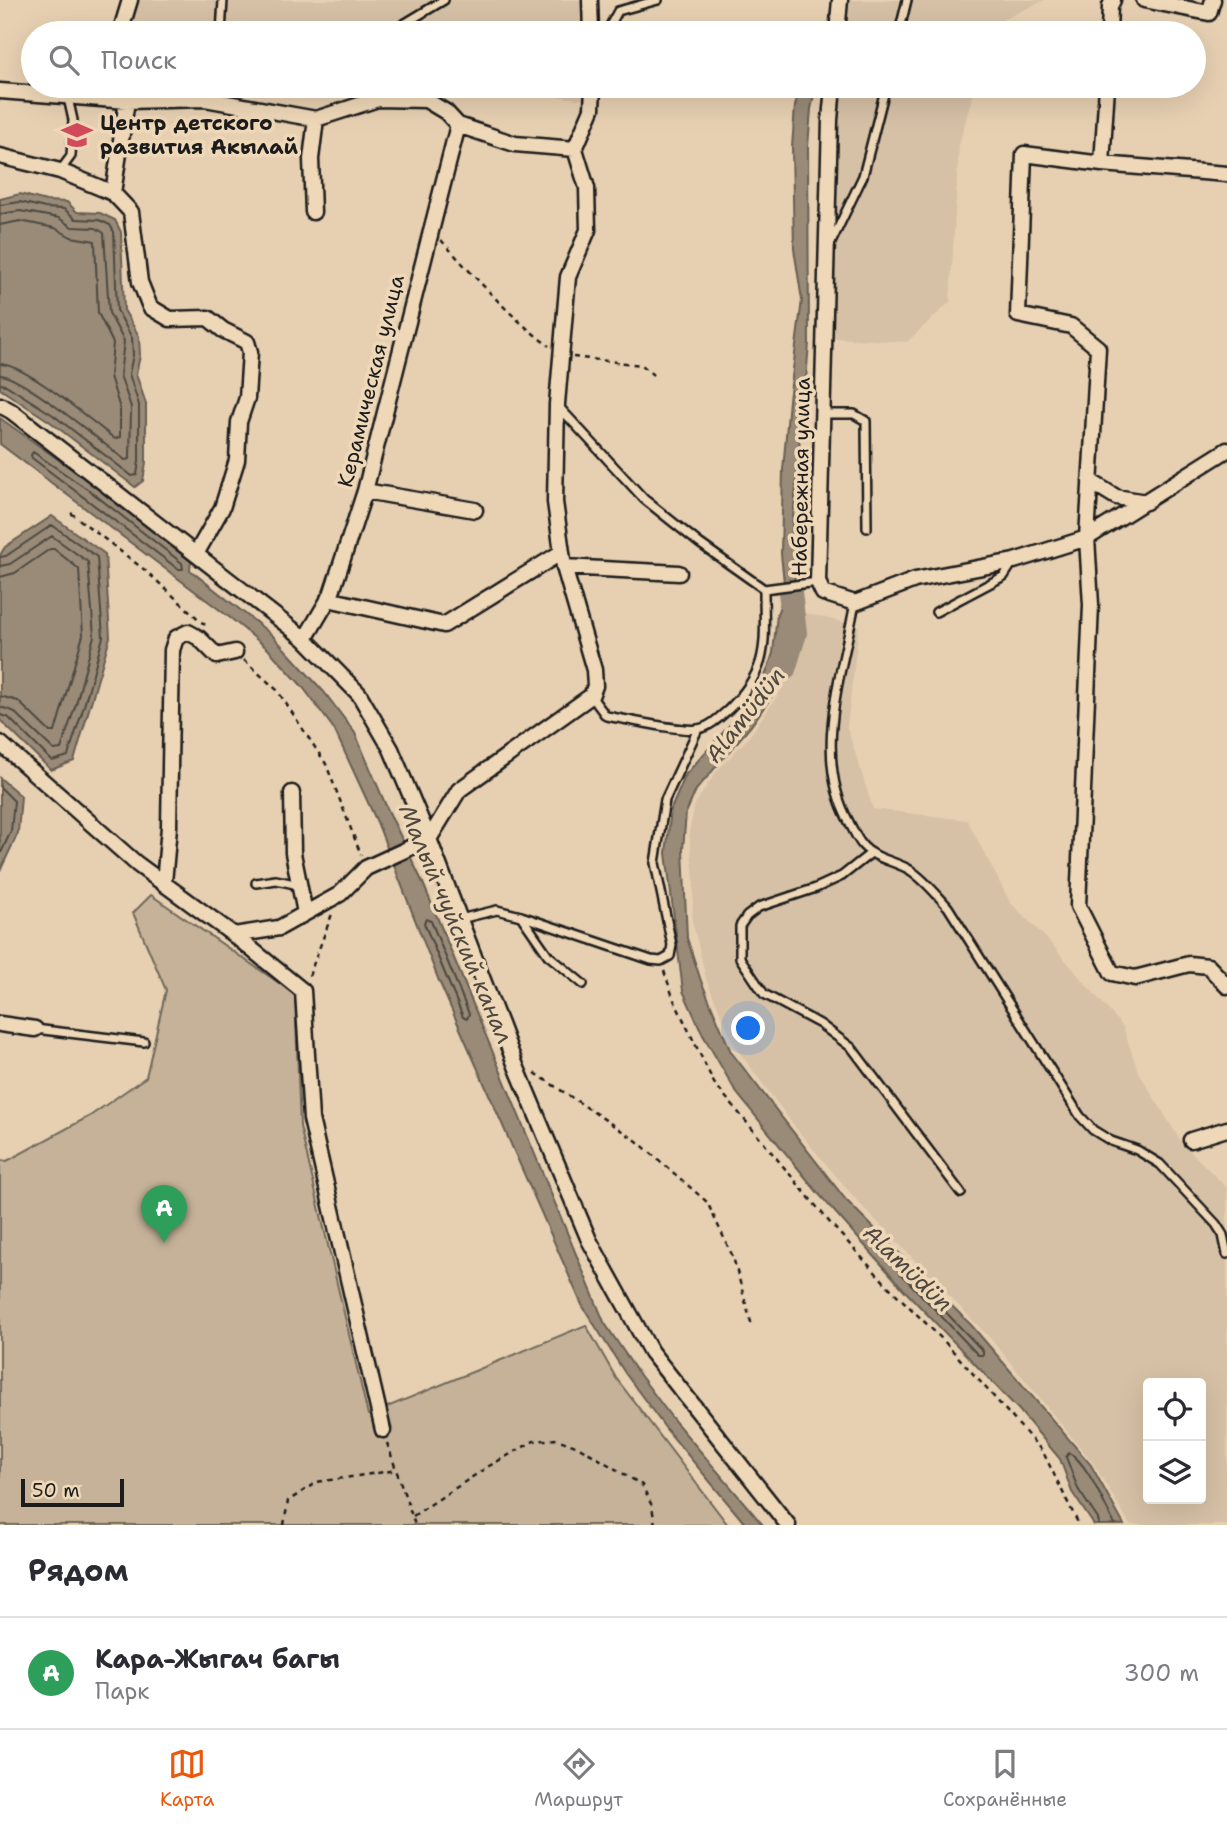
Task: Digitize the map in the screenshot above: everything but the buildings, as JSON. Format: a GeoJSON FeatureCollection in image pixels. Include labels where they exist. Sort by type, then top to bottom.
{"type":"FeatureCollection","features":[{"type":"Feature","properties":{"kind":"street"},"geometry":{"type":"LineString","coordinates":[[124,21],[131,0]]}},
{"type":"Feature","properties":{"kind":"street"},"geometry":{"type":"LineString","coordinates":[[590,0],[591,21]]}},
{"type":"Feature","properties":{"kind":"street"},"geometry":{"type":"LineString","coordinates":[[838,21],[840,0]]}},
{"type":"Feature","properties":{"kind":"street"},"geometry":{"type":"LineString","coordinates":[[1109,21],[1113,0]]}},
{"type":"Feature","properties":{"kind":"street"},"geometry":{"type":"LineString","coordinates":[[1144,0],[1209,13],[1213,0]]}},
{"type":"Feature","properties":{"kind":"street"},"geometry":{"type":"LineString","coordinates":[[0,91],[21,93]]}},
{"type":"Feature","properties":{"kind":"street"},"geometry":{"type":"LineString","coordinates":[[113,194],[122,98]]}},
{"type":"Feature","properties":{"kind":"street"},"geometry":{"type":"LineString","coordinates":[[158,98],[211,101],[316,119],[378,99],[426,100],[446,111],[458,125],[515,144],[575,149]]}},
{"type":"Feature","properties":{"kind":"street"},"geometry":{"type":"LineString","coordinates":[[234,936],[278,928],[340,894],[371,865],[422,842],[459,790],[591,696],[595,687],[594,670],[563,559],[555,502],[557,404],[568,277],[588,230],[587,188],[575,149],[592,108],[592,98]]}},
{"type":"Feature","properties":{"kind":"street","name":"Набережная улица"},"geometry":{"type":"LineString","coordinates":[[833,98],[818,582],[823,593],[855,603]]}},
{"type":"Feature","properties":{"kind":"street"},"geometry":{"type":"LineString","coordinates":[[1102,164],[1106,98]]}},
{"type":"Feature","properties":{"kind":"street"},"geometry":{"type":"LineString","coordinates":[[313,212],[311,159],[316,119]]}},
{"type":"Feature","properties":{"kind":"street","name":"Керамическая улица"},"geometry":{"type":"LineString","coordinates":[[304,639],[328,599],[365,491],[458,125]]}},
{"type":"Feature","properties":{"kind":"street"},"geometry":{"type":"LineString","coordinates":[[1227,174],[1102,164],[1024,154],[1018,315],[1071,326],[1098,348],[1087,538],[1091,605],[1078,906],[1112,973],[1135,978],[1189,964],[1208,966],[1227,986]]}},
{"type":"Feature","properties":{"kind":"street"},"geometry":{"type":"LineString","coordinates":[[0,156],[60,171],[113,194],[131,212],[141,282],[150,307],[170,318],[208,318],[223,330],[247,342],[250,352],[247,398],[239,422],[237,460],[222,508],[196,554]]}},
{"type":"Feature","properties":{"kind":"street"},"geometry":{"type":"LineString","coordinates":[[0,405],[304,639],[359,694],[391,749],[422,842],[460,919],[516,1066],[589,1240],[651,1352],[788,1525]]}},
{"type":"Feature","properties":{"kind":"street"},"geometry":{"type":"LineString","coordinates":[[855,603],[915,580],[1014,561],[1087,538],[1227,450]]}},
{"type":"Feature","properties":{"kind":"street"},"geometry":{"type":"LineString","coordinates":[[1090,481],[1116,497],[1146,502]]}},
{"type":"Feature","properties":{"kind":"street"},"geometry":{"type":"LineString","coordinates":[[365,491],[475,510]]}},
{"type":"Feature","properties":{"kind":"street"},"geometry":{"type":"LineString","coordinates":[[328,599],[444,625],[563,559],[679,573]]}},
{"type":"Feature","properties":{"kind":"street"},"geometry":{"type":"LineString","coordinates":[[164,883],[170,814],[172,650],[176,638],[188,632],[199,638],[217,656],[235,652]]}},
{"type":"Feature","properties":{"kind":"street"},"geometry":{"type":"LineString","coordinates":[[0,743],[137,864],[303,991],[311,1119],[383,1430]]}},
{"type":"Feature","properties":{"kind":"street"},"geometry":{"type":"LineString","coordinates":[[292,793],[293,853],[305,913]]}},
{"type":"Feature","properties":{"kind":"street"},"geometry":{"type":"LineString","coordinates":[[0,1024],[35,1029]]}},
{"type":"Feature","properties":{"kind":"street"},"geometry":{"type":"LineString","coordinates":[[1191,1140],[1227,1129]]}},
{"type":"Feature","properties":{"kind":"lane"},"geometry":{"type":"LineString","coordinates":[[222,21],[223,0]]}},
{"type":"Feature","properties":{"kind":"lane"},"geometry":{"type":"LineString","coordinates":[[409,21],[444,0]]}},
{"type":"Feature","properties":{"kind":"lane"},"geometry":{"type":"LineString","coordinates":[[612,21],[618,10],[658,0]]}},
{"type":"Feature","properties":{"kind":"lane"},"geometry":{"type":"LineString","coordinates":[[902,21],[907,0]]}},
{"type":"Feature","properties":{"kind":"lane"},"geometry":{"type":"LineString","coordinates":[[60,171],[71,156],[73,120],[68,98]]}},
{"type":"Feature","properties":{"kind":"lane"},"geometry":{"type":"LineString","coordinates":[[827,251],[863,176],[883,98]]}},
{"type":"Feature","properties":{"kind":"lane"},"geometry":{"type":"LineString","coordinates":[[557,404],[644,499],[699,543],[767,589],[818,582]]}},
{"type":"Feature","properties":{"kind":"lane"},"geometry":{"type":"LineString","coordinates":[[822,414],[854,414],[866,421],[867,528]]}},
{"type":"Feature","properties":{"kind":"lane"},"geometry":{"type":"LineString","coordinates":[[936,612],[1004,576],[1014,561]]}},
{"type":"Feature","properties":{"kind":"lane"},"geometry":{"type":"LineString","coordinates":[[591,696],[606,716],[698,729],[718,720],[740,698],[755,677],[762,660],[767,589]]}},
{"type":"Feature","properties":{"kind":"lane"},"geometry":{"type":"LineString","coordinates":[[855,603],[830,741],[834,778],[842,809],[862,845],[871,853],[908,869],[925,881],[948,907],[1080,1116],[1093,1130],[1111,1142],[1137,1150],[1160,1164],[1216,1224],[1223,1235],[1227,1254]]}},
{"type":"Feature","properties":{"kind":"lane"},"geometry":{"type":"LineString","coordinates":[[460,919],[497,910],[521,915],[651,960],[661,961],[670,956],[672,945],[655,863],[665,800],[698,729]]}},
{"type":"Feature","properties":{"kind":"lane"},"geometry":{"type":"LineString","coordinates":[[871,853],[842,876],[816,888],[759,907],[747,916],[740,926],[740,958],[764,994],[820,1024],[852,1048],[961,1193]]}},
{"type":"Feature","properties":{"kind":"lane"},"geometry":{"type":"LineString","coordinates":[[256,883],[276,880],[299,885]]}},
{"type":"Feature","properties":{"kind":"lane"},"geometry":{"type":"LineString","coordinates":[[521,915],[548,955],[583,984]]}},
{"type":"Feature","properties":{"kind":"lane"},"geometry":{"type":"LineString","coordinates":[[35,1029],[144,1042]]}},
{"type":"Feature","properties":{"kind":"path"},"geometry":{"type":"LineString","coordinates":[[431,229],[478,281],[531,333],[561,355],[642,365],[653,375]]}},
{"type":"Feature","properties":{"kind":"path"},"geometry":{"type":"LineString","coordinates":[[71,513],[146,571],[205,625]]}},
{"type":"Feature","properties":{"kind":"path"},"geometry":{"type":"LineString","coordinates":[[235,652],[277,690],[326,764],[371,865]]}},
{"type":"Feature","properties":{"kind":"path"},"geometry":{"type":"LineString","coordinates":[[303,991],[340,894]]}},
{"type":"Feature","properties":{"kind":"path"},"geometry":{"type":"LineString","coordinates":[[661,961],[674,1000],[714,1083],[831,1224],[943,1340],[1043,1452],[1079,1525]]}},
{"type":"Feature","properties":{"kind":"path"},"geometry":{"type":"LineString","coordinates":[[516,1066],[543,1076],[637,1141],[707,1202],[733,1257],[752,1325]]}},
{"type":"Feature","properties":{"kind":"path"},"geometry":{"type":"LineString","coordinates":[[383,1430],[415,1525]]}},
{"type":"Feature","properties":{"kind":"path"},"geometry":{"type":"LineString","coordinates":[[413,1516],[489,1466],[534,1441],[557,1439],[581,1448],[642,1485],[652,1506],[655,1525]]}},
{"type":"Feature","properties":{"kind":"path"},"geometry":{"type":"LineString","coordinates":[[284,1525],[288,1501],[317,1482],[397,1470]]}},
{"type":"Feature","properties":{"kind":"shaded area"},"geometry":{"type":"Polygon","coordinates":[[[132,0],[583,0],[584,21],[126,21],[132,0]]]}},
{"type":"Feature","properties":{"kind":"shaded area"},"geometry":{"type":"Polygon","coordinates":[[[845,0],[1045,0],[1000,21],[843,21],[845,0]]]}},
{"type":"Feature","properties":{"kind":"shaded area"},"geometry":{"type":"Polygon","coordinates":[[[837,98],[972,98],[959,145],[950,302],[907,342],[833,338],[831,211],[837,98]]]}},
{"type":"Feature","properties":{"kind":"shaded area"},"geometry":{"type":"Polygon","coordinates":[[[805,613],[859,626],[847,727],[873,809],[967,820],[1010,902],[1047,939],[1123,1027],[1138,1071],[1182,1143],[1227,1188],[1227,1525],[1130,1525],[1093,1463],[990,1338],[858,1202],[798,1131],[736,1048],[707,982],[692,920],[694,879],[689,832],[695,804],[716,772],[748,738],[780,692],[799,648],[805,613]]]}},
{"type":"Feature","properties":{"kind":"shaded area"},"geometry":{"type":"Polygon","coordinates":[[[151,895],[295,994],[300,1126],[368,1415],[586,1325],[616,1378],[728,1525],[0,1525],[0,1160],[7,1161],[90,1116],[146,1077],[166,990],[133,913],[151,895]]]}},
{"type":"Feature","properties":{"kind":"water"},"geometry":{"type":"Polygon","coordinates":[[[797,98],[813,98],[808,147],[809,343],[805,392],[796,418],[800,447],[792,528],[796,601],[792,652],[776,690],[751,726],[696,790],[686,813],[683,849],[687,938],[701,981],[731,1052],[846,1200],[972,1326],[1091,1465],[1124,1525],[1094,1525],[1072,1492],[1060,1459],[1019,1410],[906,1292],[818,1193],[736,1092],[703,1035],[683,991],[666,853],[671,809],[686,774],[760,691],[773,653],[777,614],[785,592],[781,554],[783,470],[802,300],[794,249],[792,147],[797,98]]]}},
{"type":"Feature","properties":{"kind":"water"},"geometry":{"type":"Polygon","coordinates":[[[20,194],[46,201],[67,202],[77,212],[100,213],[115,220],[121,232],[124,310],[139,336],[140,356],[136,374],[146,404],[146,462],[143,481],[135,487],[49,421],[0,389],[0,199],[20,194]]]}},
{"type":"Feature","properties":{"kind":"water"},"geometry":{"type":"Polygon","coordinates":[[[0,418],[94,485],[191,561],[190,570],[272,635],[324,692],[355,733],[423,883],[604,1322],[672,1418],[763,1525],[746,1525],[666,1429],[625,1373],[582,1305],[439,981],[377,822],[334,729],[302,686],[268,649],[0,444],[0,418]]]}},
{"type":"Feature","properties":{"kind":"water"},"geometry":{"type":"Polygon","coordinates":[[[52,516],[105,554],[110,637],[74,761],[51,770],[0,720],[0,555],[5,547],[52,516]]]}},
{"type":"Feature","properties":{"kind":"water"},"geometry":{"type":"Polygon","coordinates":[[[0,778],[21,796],[18,833],[0,871],[0,778]]]}},
{"type":"Feature","properties":{"kind":"waterway","name":"Alamüdün"},"geometry":{"type":"LineString","coordinates":[[784,669],[795,633],[790,592]]}},
{"type":"Feature","properties":{"kind":"place","name":"Центр детского развития Акылай"},"geometry":{"type":"Point","coordinates":[77,135]}},
{"type":"Feature","properties":{"kind":"place","name":"Кара-Жыгач багы"},"geometry":{"type":"Point","coordinates":[164,1243]}},
{"type":"Feature","properties":{"kind":"water label","name":"Малый чуйский канал"},"geometry":{"type":"Point","coordinates":[456,924]}}]}
